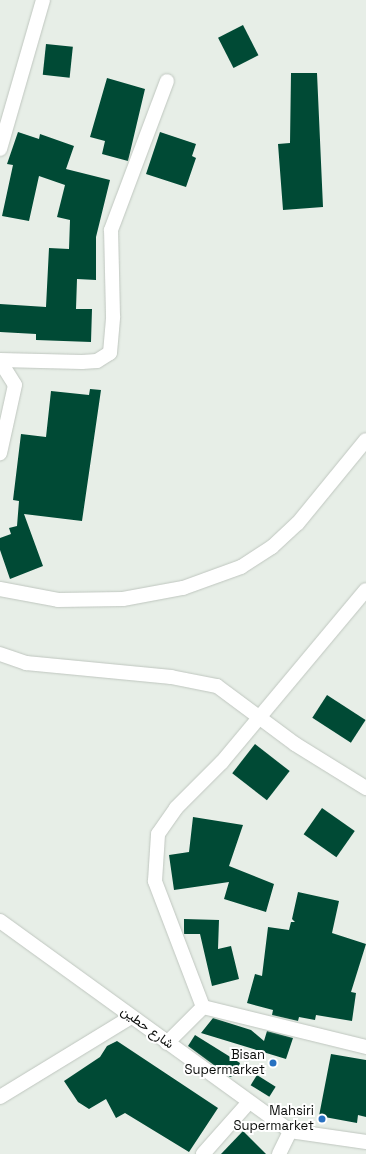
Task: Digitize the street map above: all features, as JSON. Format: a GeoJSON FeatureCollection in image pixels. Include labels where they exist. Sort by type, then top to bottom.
{"type":"FeatureCollection","features":[{"type":"Feature","properties":{"kind":"street"},"geometry":{"type":"LineString","coordinates":[[0,149],[43,0]]}},
{"type":"Feature","properties":{"kind":"street"},"geometry":{"type":"LineString","coordinates":[[0,361],[97,361],[110,353],[113,316],[111,230],[167,81]]}},
{"type":"Feature","properties":{"kind":"street"},"geometry":{"type":"LineString","coordinates":[[0,361],[15,385]]}},
{"type":"Feature","properties":{"kind":"street"},"geometry":{"type":"LineString","coordinates":[[0,453],[15,385],[20,372],[45,361]]}},
{"type":"Feature","properties":{"kind":"street"},"geometry":{"type":"LineString","coordinates":[[0,589],[58,600],[123,599],[183,588],[241,567],[272,547],[298,523],[366,440]]}},
{"type":"Feature","properties":{"kind":"street"},"geometry":{"type":"LineString","coordinates":[[203,1007],[157,888],[154,853],[158,834],[176,808],[260,718],[366,590]]}},
{"type":"Feature","properties":{"kind":"street"},"geometry":{"type":"LineString","coordinates":[[0,654],[26,663],[199,680],[234,697],[295,744],[366,788]]}},
{"type":"Feature","properties":{"kind":"street","name":"شارع حطين"},"geometry":{"type":"LineString","coordinates":[[0,921],[290,1131],[366,1142]]}},
{"type":"Feature","properties":{"kind":"street"},"geometry":{"type":"LineString","coordinates":[[167,1042],[203,1007]]}},
{"type":"Feature","properties":{"kind":"street"},"geometry":{"type":"LineString","coordinates":[[203,1007],[366,1047]]}},
{"type":"Feature","properties":{"kind":"street"},"geometry":{"type":"LineString","coordinates":[[0,1097],[132,1017]]}},
{"type":"Feature","properties":{"kind":"street"},"geometry":{"type":"LineString","coordinates":[[203,1154],[250,1102]]}},
{"type":"Feature","properties":{"kind":"street"},"geometry":{"type":"LineString","coordinates":[[279,1154],[290,1131]]}},
{"type":"Feature","properties":{"kind":"building"},"geometry":{"type":"Polygon","coordinates":[[[243,25],[258,55],[233,68],[218,38],[243,25]]]}},
{"type":"Feature","properties":{"kind":"building"},"geometry":{"type":"Polygon","coordinates":[[[46,44],[73,47],[70,78],[43,75],[46,44]]]}},
{"type":"Feature","properties":{"kind":"building"},"geometry":{"type":"Polygon","coordinates":[[[291,73],[317,73],[323,207],[283,210],[278,144],[290,143],[291,73]]]}},
{"type":"Feature","properties":{"kind":"building"},"geometry":{"type":"Polygon","coordinates":[[[107,78],[145,89],[128,161],[102,154],[105,141],[90,137],[107,78]]]}},
{"type":"Feature","properties":{"kind":"building"},"geometry":{"type":"Polygon","coordinates":[[[18,132],[39,139],[40,134],[74,146],[66,169],[110,180],[96,237],[96,280],[77,279],[76,309],[92,309],[91,342],[36,340],[36,334],[0,332],[0,304],[46,307],[49,248],[69,249],[70,220],[57,217],[65,185],[39,176],[29,221],[2,216],[13,165],[7,164],[18,132]]]}},
{"type":"Feature","properties":{"kind":"building"},"geometry":{"type":"Polygon","coordinates":[[[160,132],[196,144],[192,156],[196,158],[186,187],[146,174],[160,132]]]}},
{"type":"Feature","properties":{"kind":"building"},"geometry":{"type":"Polygon","coordinates":[[[90,389],[101,390],[82,521],[24,514],[43,566],[10,579],[0,550],[0,538],[11,534],[9,528],[17,526],[19,501],[13,500],[21,434],[46,437],[51,391],[89,395],[90,389]]]}},
{"type":"Feature","properties":{"kind":"building"},"geometry":{"type":"Polygon","coordinates":[[[327,695],[366,720],[351,743],[312,718],[327,695]]]}},
{"type":"Feature","properties":{"kind":"building"},"geometry":{"type":"Polygon","coordinates":[[[255,744],[290,771],[267,800],[232,773],[255,744]]]}},
{"type":"Feature","properties":{"kind":"building"},"geometry":{"type":"Polygon","coordinates":[[[322,808],[355,831],[336,857],[304,834],[322,808]]]}},
{"type":"Feature","properties":{"kind":"building"},"geometry":{"type":"Polygon","coordinates":[[[193,817],[243,825],[229,866],[274,884],[266,912],[224,899],[229,882],[174,890],[169,855],[189,852],[193,817]]]}},
{"type":"Feature","properties":{"kind":"building"},"geometry":{"type":"Polygon","coordinates":[[[298,892],[339,901],[332,933],[366,944],[351,992],[356,993],[352,1021],[316,1015],[315,1020],[299,1017],[298,1021],[272,1015],[273,1010],[247,1003],[255,974],[262,976],[268,927],[289,930],[291,922],[295,922],[292,919],[298,892]]]}},
{"type":"Feature","properties":{"kind":"building"},"geometry":{"type":"Polygon","coordinates":[[[184,919],[219,920],[218,949],[231,946],[239,979],[212,986],[200,934],[184,934],[184,919]]]}},
{"type":"Feature","properties":{"kind":"building"},"geometry":{"type":"Polygon","coordinates":[[[213,1018],[251,1030],[264,1041],[267,1031],[293,1038],[286,1059],[201,1033],[213,1018]]]}},
{"type":"Feature","properties":{"kind":"building"},"geometry":{"type":"Polygon","coordinates":[[[195,1035],[240,1063],[235,1075],[230,1077],[188,1046],[195,1035]]]}},
{"type":"Feature","properties":{"kind":"building"},"geometry":{"type":"Polygon","coordinates":[[[117,1041],[218,1108],[189,1152],[125,1113],[116,1118],[106,1099],[89,1109],[78,1102],[64,1081],[100,1057],[107,1046],[117,1041]]]}},
{"type":"Feature","properties":{"kind":"building"},"geometry":{"type":"Polygon","coordinates":[[[331,1054],[366,1060],[366,1117],[358,1115],[357,1123],[319,1116],[331,1054]]]}},
{"type":"Feature","properties":{"kind":"building"},"geometry":{"type":"Polygon","coordinates":[[[257,1075],[276,1087],[269,1097],[251,1085],[257,1075]]]}},
{"type":"Feature","properties":{"kind":"building"},"geometry":{"type":"Polygon","coordinates":[[[243,1131],[266,1154],[221,1154],[243,1131]]]}},
{"type":"Feature","properties":{"kind":"place","name":"Bisan Supermarket"},"geometry":{"type":"Point","coordinates":[273,1063]}},
{"type":"Feature","properties":{"kind":"place","name":"Mahsiri Supermarket"},"geometry":{"type":"Point","coordinates":[322,1119]}}]}
